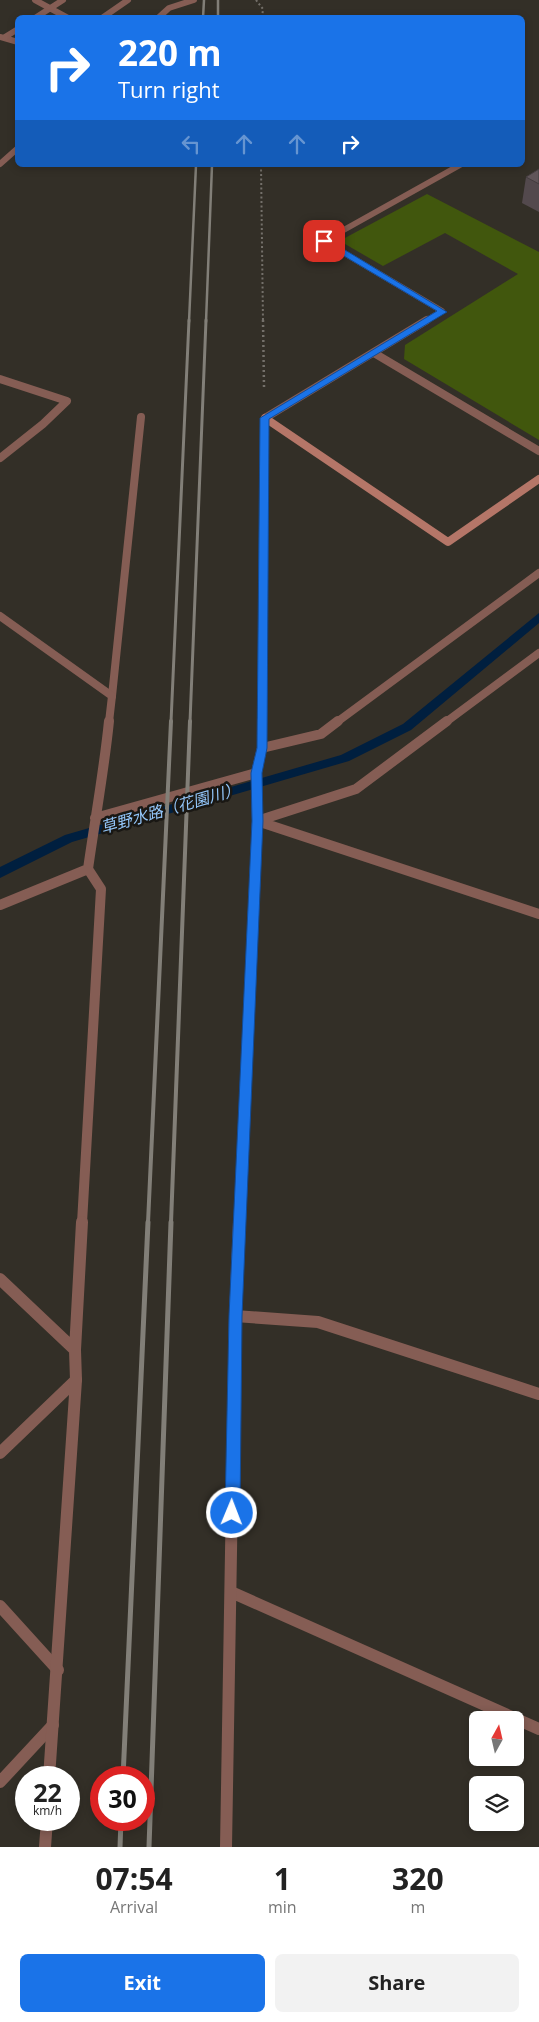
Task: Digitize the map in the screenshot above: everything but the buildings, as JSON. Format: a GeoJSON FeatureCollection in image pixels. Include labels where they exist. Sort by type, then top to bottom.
{"type":"FeatureCollection","features":[{"type":"Feature","properties":{"kind":"street"},"geometry":{"type":"LineString","coordinates":[[35,0],[63,15]]}},
{"type":"Feature","properties":{"kind":"street"},"geometry":{"type":"LineString","coordinates":[[39,15],[63,0]]}},
{"type":"Feature","properties":{"kind":"street"},"geometry":{"type":"LineString","coordinates":[[106,15],[128,0]]}},
{"type":"Feature","properties":{"kind":"street"},"geometry":{"type":"LineString","coordinates":[[161,15],[169,8],[194,0]]}},
{"type":"Feature","properties":{"kind":"street"},"geometry":{"type":"LineString","coordinates":[[2,37],[15,30]]}},
{"type":"Feature","properties":{"kind":"street"},"geometry":{"type":"LineString","coordinates":[[2,37],[15,41]]}},
{"type":"Feature","properties":{"kind":"street"},"geometry":{"type":"LineString","coordinates":[[0,164],[15,151]]}},
{"type":"Feature","properties":{"kind":"street"},"geometry":{"type":"LineString","coordinates":[[264,418],[442,312],[324,241],[456,167]]}},
{"type":"Feature","properties":{"kind":"street"},"geometry":{"type":"LineString","coordinates":[[374,352],[539,452]]}},
{"type":"Feature","properties":{"kind":"street"},"geometry":{"type":"LineString","coordinates":[[0,378],[67,401],[43,424],[0,458]]}},
{"type":"Feature","properties":{"kind":"street"},"geometry":{"type":"LineString","coordinates":[[50,1766],[58,1670],[76,1380],[75,1350],[102,889],[88,869],[102,782],[141,417]]}},
{"type":"Feature","properties":{"kind":"street"},"geometry":{"type":"LineString","coordinates":[[264,418],[448,542],[539,479]]}},
{"type":"Feature","properties":{"kind":"street"},"geometry":{"type":"LineString","coordinates":[[226,1847],[236,1316],[257,821],[256,773],[262,748],[264,418]]}},
{"type":"Feature","properties":{"kind":"street"},"geometry":{"type":"LineString","coordinates":[[262,748],[321,734],[539,573]]}},
{"type":"Feature","properties":{"kind":"street"},"geometry":{"type":"LineString","coordinates":[[0,616],[112,696]]}},
{"type":"Feature","properties":{"kind":"street"},"geometry":{"type":"LineString","coordinates":[[257,821],[356,789],[539,653]]}},
{"type":"Feature","properties":{"kind":"street"},"geometry":{"type":"LineString","coordinates":[[95,818],[256,773]]}},
{"type":"Feature","properties":{"kind":"street"},"geometry":{"type":"LineString","coordinates":[[257,821],[539,914]]}},
{"type":"Feature","properties":{"kind":"street"},"geometry":{"type":"LineString","coordinates":[[0,905],[88,869]]}},
{"type":"Feature","properties":{"kind":"street"},"geometry":{"type":"LineString","coordinates":[[0,1279],[75,1350]]}},
{"type":"Feature","properties":{"kind":"street"},"geometry":{"type":"LineString","coordinates":[[236,1316],[318,1322],[539,1394]]}},
{"type":"Feature","properties":{"kind":"street"},"geometry":{"type":"LineString","coordinates":[[0,1453],[76,1380]]}},
{"type":"Feature","properties":{"kind":"street"},"geometry":{"type":"LineString","coordinates":[[231,1592],[539,1729]]}},
{"type":"Feature","properties":{"kind":"street"},"geometry":{"type":"LineString","coordinates":[[0,1606],[58,1670]]}},
{"type":"Feature","properties":{"kind":"street"},"geometry":{"type":"LineString","coordinates":[[0,1782],[53,1725]]}},
{"type":"Feature","properties":{"kind":"street"},"geometry":{"type":"LineString","coordinates":[[45,1847],[46,1831]]}},
{"type":"Feature","properties":{"kind":"path"},"geometry":{"type":"LineString","coordinates":[[256,0],[262,9],[262,15]]}},
{"type":"Feature","properties":{"kind":"path"},"geometry":{"type":"LineString","coordinates":[[261,167],[264,418]]}},
{"type":"Feature","properties":{"kind":"green space"},"geometry":{"type":"Polygon","coordinates":[[[427,194],[539,252],[539,440],[404,359],[405,345],[518,274],[445,233],[383,266],[345,244],[343,239],[427,194]]]}},
{"type":"Feature","properties":{"kind":"waterway","name":"草野水路（花園川）"},"geometry":{"type":"LineString","coordinates":[[0,873],[69,838],[345,758],[407,727],[539,617]]}},
{"type":"Feature","properties":{"kind":"railway"},"geometry":{"type":"LineString","coordinates":[[203,15],[204,0]]}},
{"type":"Feature","properties":{"kind":"railway"},"geometry":{"type":"LineString","coordinates":[[218,0],[218,15]]}},
{"type":"Feature","properties":{"kind":"railway"},"geometry":{"type":"LineString","coordinates":[[189,322],[196,167]]}},
{"type":"Feature","properties":{"kind":"railway"},"geometry":{"type":"LineString","coordinates":[[206,322],[212,167]]}},
{"type":"Feature","properties":{"kind":"railway"},"geometry":{"type":"LineString","coordinates":[[171,722],[189,320]]}},
{"type":"Feature","properties":{"kind":"railway"},"geometry":{"type":"LineString","coordinates":[[190,722],[206,320]]}},
{"type":"Feature","properties":{"kind":"railway"},"geometry":{"type":"LineString","coordinates":[[148,1223],[171,721]]}},
{"type":"Feature","properties":{"kind":"railway"},"geometry":{"type":"LineString","coordinates":[[171,1223],[190,721]]}},
{"type":"Feature","properties":{"kind":"railway"},"geometry":{"type":"LineString","coordinates":[[124,1766],[148,1222]]}},
{"type":"Feature","properties":{"kind":"railway"},"geometry":{"type":"LineString","coordinates":[[149,1847],[171,1222]]}},
{"type":"Feature","properties":{"kind":"railway"},"geometry":{"type":"LineString","coordinates":[[120,1847],[121,1831]]}},
{"type":"Feature","properties":{"kind":"route"},"geometry":{"type":"LineString","coordinates":[[232,1513],[236,1316],[257,821],[256,773],[262,748],[264,418],[442,312],[324,241]]}}]}
